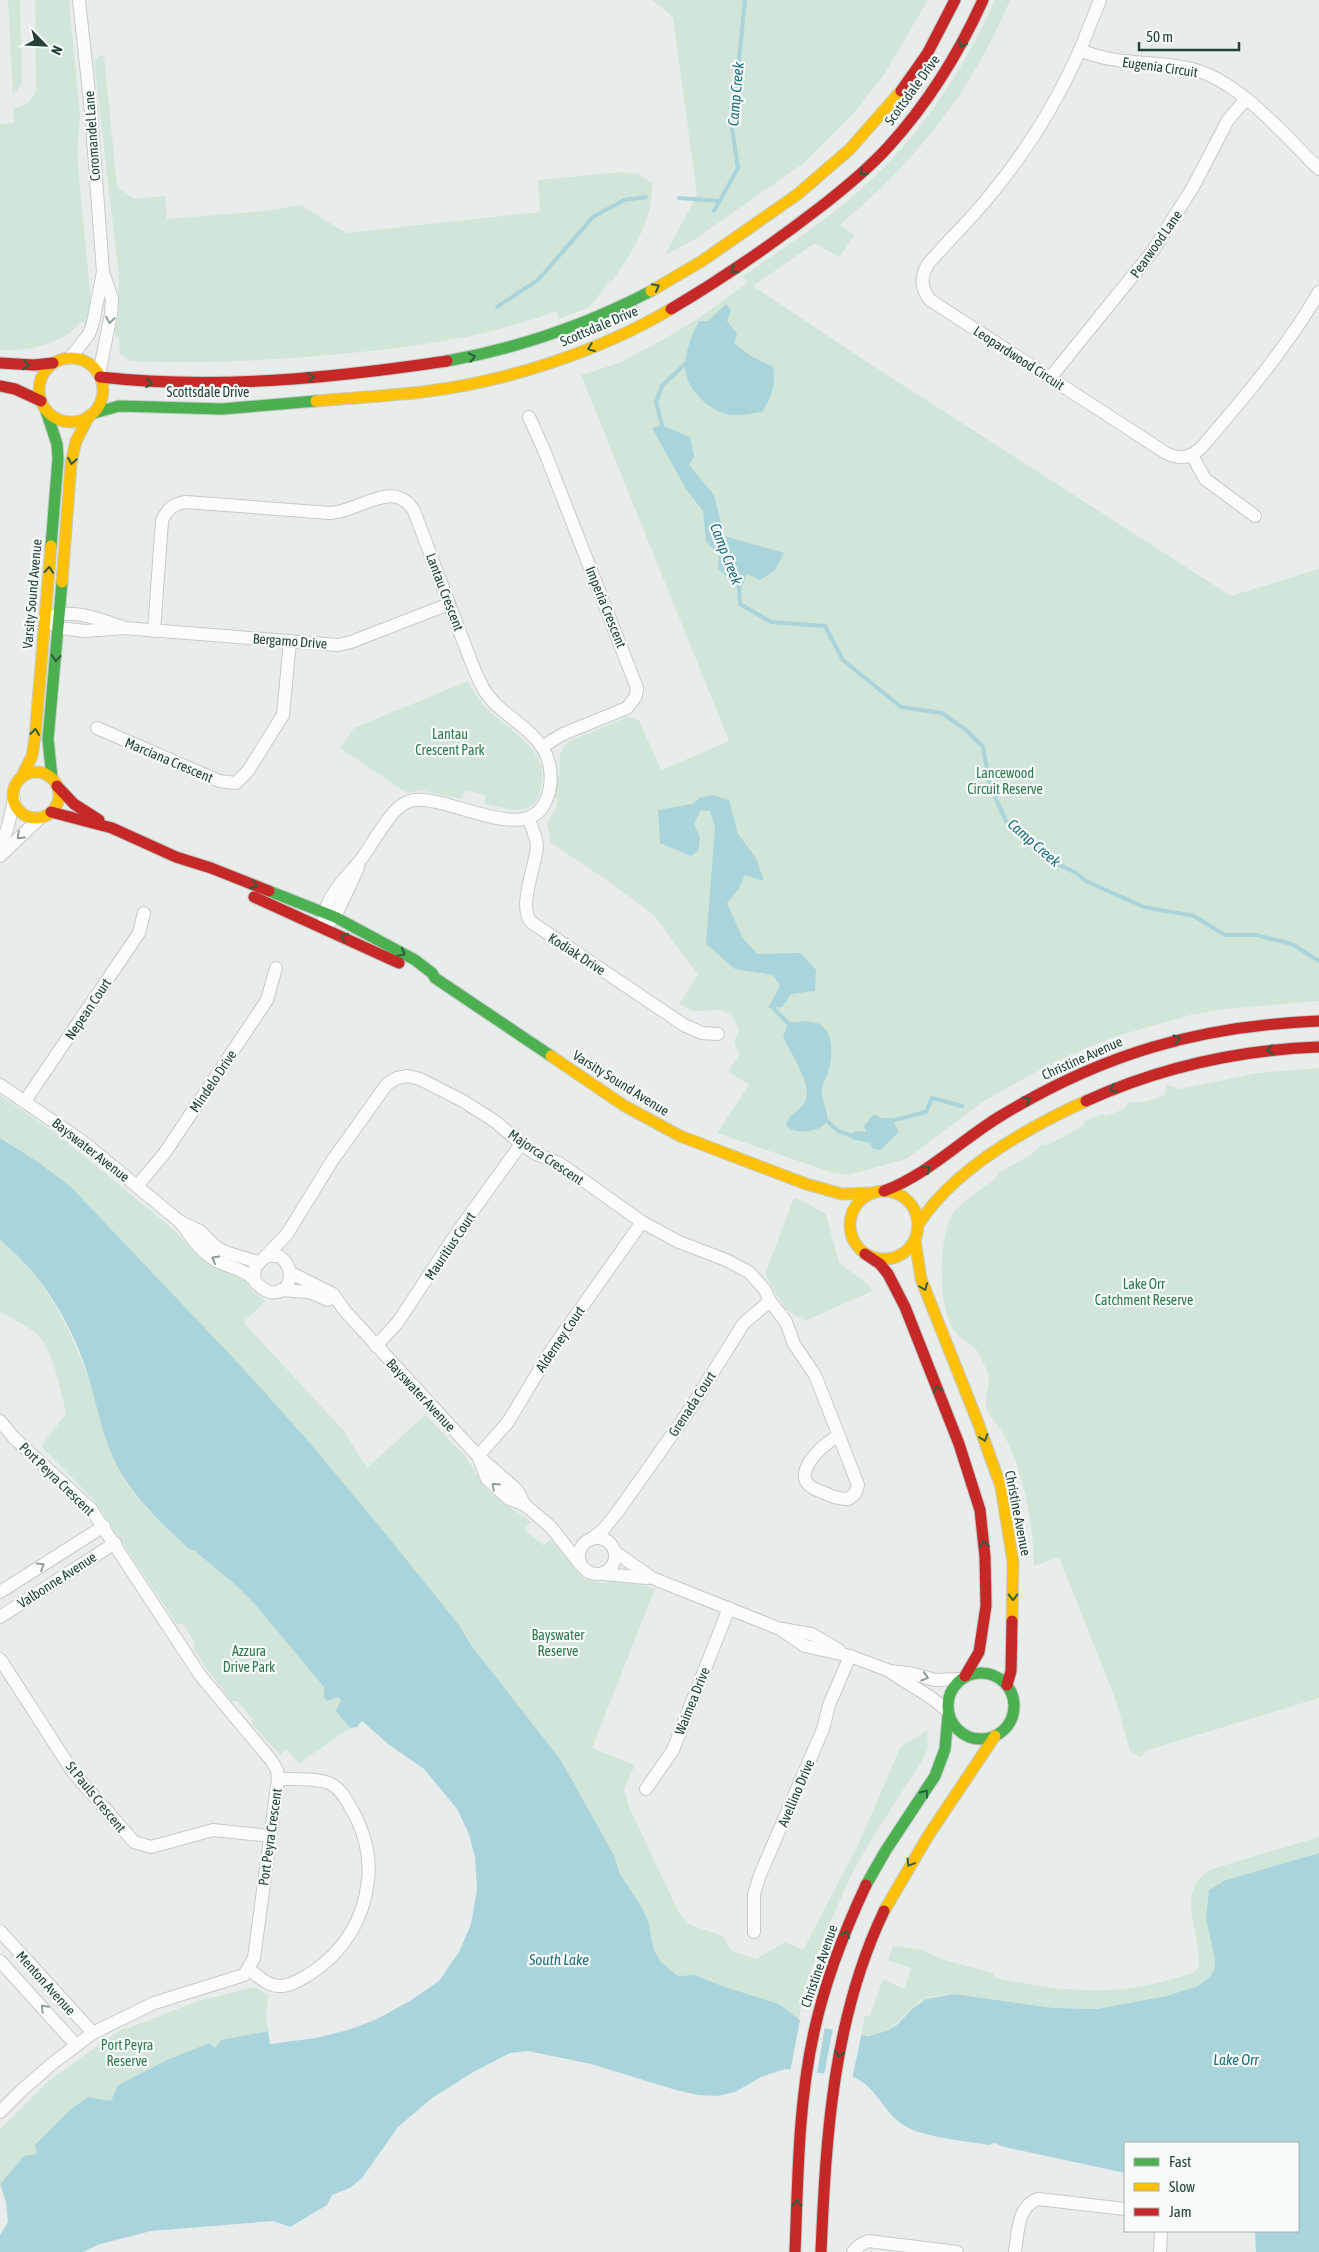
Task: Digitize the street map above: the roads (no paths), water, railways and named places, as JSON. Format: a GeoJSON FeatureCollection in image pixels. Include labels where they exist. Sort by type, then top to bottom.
{"type":"FeatureCollection","features":[{"type":"Feature","properties":{"kind":"main road","name":"Scottsdale Drive"},"geometry":{"type":"LineString","coordinates":[[100,375],[142,383],[217,384],[400,368],[494,352],[560,332],[591,319],[652,289],[700,262],[803,190],[842,157],[898,95],[939,33],[955,0]]}},
{"type":"Feature","properties":{"kind":"main road","name":"Scottsdale Drive"},"geometry":{"type":"LineString","coordinates":[[92,415],[118,406],[222,409],[423,392],[493,379],[529,369],[592,347],[629,331],[659,316],[718,280],[818,210],[860,175],[890,146],[935,89],[968,34],[983,0]]}},
{"type":"Feature","properties":{"kind":"main road"},"geometry":{"type":"LineString","coordinates":[[0,363],[34,365],[53,363],[70,358],[83,360],[93,365],[100,375],[103,394],[100,405],[92,415],[75,422],[64,422],[54,418],[44,406],[15,389],[0,386]]}},
{"type":"Feature","properties":{"kind":"main road"},"geometry":{"type":"LineString","coordinates":[[44,406],[39,391],[40,380],[53,363]]}},
{"type":"Feature","properties":{"kind":"main road","name":"Varsity Sound Avenue"},"geometry":{"type":"LineString","coordinates":[[21,778],[32,756],[35,737],[58,459],[57,444],[44,406]]}},
{"type":"Feature","properties":{"kind":"main road","name":"Varsity Sound Avenue"},"geometry":{"type":"LineString","coordinates":[[92,415],[76,440],[71,463],[59,628],[48,738],[54,782],[74,804],[112,828],[176,856],[330,915],[415,960],[432,972],[435,978],[623,1105],[652,1122],[708,1148],[806,1184],[842,1194],[872,1193]]}},
{"type":"Feature","properties":{"kind":"main road"},"geometry":{"type":"LineString","coordinates":[[33,772],[40,772],[54,782],[58,800],[46,815],[34,818],[21,812],[14,799],[14,792],[21,778],[33,772]]}},
{"type":"Feature","properties":{"kind":"main road","name":"Varsity Sound Avenue"},"geometry":{"type":"LineString","coordinates":[[46,815],[112,828]]}},
{"type":"Feature","properties":{"kind":"main road","name":"Varsity Sound Avenue"},"geometry":{"type":"LineString","coordinates":[[176,856],[206,874],[427,978],[435,978]]}},
{"type":"Feature","properties":{"kind":"main road","name":"Christine Avenue"},"geometry":{"type":"LineString","coordinates":[[884,1191],[906,1184],[977,1131],[1041,1093],[1066,1079],[1126,1054],[1185,1037],[1233,1028],[1319,1021]]}},
{"type":"Feature","properties":{"kind":"main road"},"geometry":{"type":"LineString","coordinates":[[918,1225],[935,1198],[956,1179],[1026,1133],[1070,1108],[1128,1083],[1212,1059],[1267,1050],[1319,1047]]}},
{"type":"Feature","properties":{"kind":"main road","name":"Varsity Sound Avenue"},"geometry":{"type":"LineString","coordinates":[[806,1184],[838,1202],[845,1211],[850,1225]]}},
{"type":"Feature","properties":{"kind":"main road"},"geometry":{"type":"LineString","coordinates":[[894,1192],[910,1204],[916,1212],[918,1225],[915,1240],[908,1249],[898,1256],[887,1259],[865,1254],[857,1246],[852,1236],[850,1225],[856,1206],[872,1193],[894,1192]]}},
{"type":"Feature","properties":{"kind":"main road","name":"Christine Avenue"},"geometry":{"type":"LineString","coordinates":[[821,2252],[828,2122],[832,2090],[846,2018],[865,1955],[892,1895],[916,1852],[959,1786],[995,1736],[1004,1730],[1012,1716],[1014,1700],[1007,1685],[1010,1671],[1013,1562],[1001,1487],[978,1420],[921,1279],[915,1240]]}},
{"type":"Feature","properties":{"kind":"main road","name":"Christine Avenue"},"geometry":{"type":"LineString","coordinates":[[795,2252],[798,2176],[805,2085],[818,2013],[834,1962],[866,1885],[938,1770],[945,1747],[949,1694],[963,1678],[979,1652],[986,1606],[985,1557],[980,1510],[959,1444],[905,1308],[888,1274],[880,1264],[865,1254]]}},
{"type":"Feature","properties":{"kind":"main road"},"geometry":{"type":"LineString","coordinates":[[963,1678],[976,1672],[988,1673],[999,1677],[1007,1685]]}},
{"type":"Feature","properties":{"kind":"main road"},"geometry":{"type":"LineString","coordinates":[[948,1713],[959,1731],[967,1736],[986,1739],[995,1736]]}},
{"type":"Feature","properties":{"kind":"street","name":"Coromandel Lane"},"geometry":{"type":"LineString","coordinates":[[79,0],[91,111],[103,272],[112,299],[100,375]]}},
{"type":"Feature","properties":{"kind":"street"},"geometry":{"type":"LineString","coordinates":[[1080,50],[1100,0]]}},
{"type":"Feature","properties":{"kind":"street","name":"Eugenia Circuit"},"geometry":{"type":"LineString","coordinates":[[1080,50],[1108,60],[1172,66],[1202,72],[1227,83],[1319,170]]}},
{"type":"Feature","properties":{"kind":"street","name":"Leopardwood Circuit"},"geometry":{"type":"LineString","coordinates":[[1080,50],[1058,94],[1028,144],[987,200],[928,264],[923,273],[924,292],[930,300],[1166,453],[1174,457],[1192,456]]}},
{"type":"Feature","properties":{"kind":"street","name":"Pearwood Lane"},"geometry":{"type":"LineString","coordinates":[[1050,378],[1152,252],[1189,194],[1228,120],[1246,99]]}},
{"type":"Feature","properties":{"kind":"street","name":"Coromandel Lane"},"geometry":{"type":"LineString","coordinates":[[70,358],[89,334],[103,272]]}},
{"type":"Feature","properties":{"kind":"street"},"geometry":{"type":"LineString","coordinates":[[1255,516],[1204,479],[1192,456],[1257,383],[1291,336],[1319,292]]}},
{"type":"Feature","properties":{"kind":"street","name":"Imperia Crescent"},"geometry":{"type":"LineString","coordinates":[[528,417],[544,450],[637,688],[636,696],[627,708],[563,734],[542,747]]}},
{"type":"Feature","properties":{"kind":"street","name":"Lantau Crescent"},"geometry":{"type":"LineString","coordinates":[[154,631],[162,521],[170,507],[186,502],[330,514],[346,512],[389,495],[398,497],[410,504],[414,511],[484,689],[500,707],[530,732],[542,747],[550,764],[548,797],[542,810],[529,819]]}},
{"type":"Feature","properties":{"kind":"street","name":"Bergamo Drive"},"geometry":{"type":"LineString","coordinates":[[45,619],[59,628],[98,631],[124,628],[324,645],[351,642],[449,604]]}},
{"type":"Feature","properties":{"kind":"street","name":"Bergamo Drive"},"geometry":{"type":"LineString","coordinates":[[45,619],[60,614],[100,619],[124,628]]}},
{"type":"Feature","properties":{"kind":"street","name":"Marciana Crescent"},"geometry":{"type":"LineString","coordinates":[[97,728],[220,781],[236,783],[248,772],[283,715],[290,642]]}},
{"type":"Feature","properties":{"kind":"street"},"geometry":{"type":"LineString","coordinates":[[0,849],[8,826],[14,799]]}},
{"type":"Feature","properties":{"kind":"street"},"geometry":{"type":"LineString","coordinates":[[323,928],[330,915],[328,902],[340,883],[361,859],[394,812],[408,801],[429,801],[514,820],[529,819]]}},
{"type":"Feature","properties":{"kind":"street"},"geometry":{"type":"LineString","coordinates":[[0,856],[46,815]]}},
{"type":"Feature","properties":{"kind":"street","name":"Kodiak Drive"},"geometry":{"type":"LineString","coordinates":[[529,819],[537,847],[525,908],[527,918],[684,1025],[702,1032],[718,1034]]}},
{"type":"Feature","properties":{"kind":"street","name":"Nepean Court"},"geometry":{"type":"LineString","coordinates":[[25,1101],[139,933],[144,913]]}},
{"type":"Feature","properties":{"kind":"street","name":"Mindelo Drive"},"geometry":{"type":"LineString","coordinates":[[137,1186],[164,1154],[268,1000],[276,968]]}},
{"type":"Feature","properties":{"kind":"street","name":"Majorca Crescent"},"geometry":{"type":"LineString","coordinates":[[262,1259],[287,1234],[332,1161],[387,1084],[397,1078],[408,1076],[420,1079],[489,1116],[536,1154],[559,1163],[642,1222],[679,1242],[726,1260],[749,1272],[786,1322],[794,1344],[815,1375],[839,1436],[858,1485],[855,1494],[848,1499],[833,1497],[814,1489],[804,1478],[805,1472],[820,1447],[828,1440],[839,1436]]}},
{"type":"Feature","properties":{"kind":"street","name":"Bayswater Avenue"},"geometry":{"type":"LineString","coordinates":[[0,1084],[82,1141],[137,1186],[179,1221],[200,1249],[210,1258],[249,1275],[265,1290],[309,1292],[328,1300],[345,1311]]}},
{"type":"Feature","properties":{"kind":"street","name":"Mauritius Court"},"geometry":{"type":"LineString","coordinates":[[376,1346],[398,1322],[456,1234],[522,1144]]}},
{"type":"Feature","properties":{"kind":"street","name":"Bayswater Avenue"},"geometry":{"type":"LineString","coordinates":[[179,1221],[200,1231],[216,1247],[228,1253],[262,1259],[272,1255],[285,1260]]}},
{"type":"Feature","properties":{"kind":"street","name":"Alderney Court"},"geometry":{"type":"LineString","coordinates":[[478,1456],[508,1422],[552,1349],[642,1222]]}},
{"type":"Feature","properties":{"kind":"street","name":"Majorca Crescent"},"geometry":{"type":"LineString","coordinates":[[285,1260],[287,1234]]}},
{"type":"Feature","properties":{"kind":"street"},"geometry":{"type":"LineString","coordinates":[[256,1283],[254,1272],[262,1259]]}},
{"type":"Feature","properties":{"kind":"street"},"geometry":{"type":"LineString","coordinates":[[281,1290],[290,1280],[291,1273],[289,1265],[285,1260]]}},
{"type":"Feature","properties":{"kind":"street","name":"Bayswater Avenue"},"geometry":{"type":"LineString","coordinates":[[291,1273],[333,1294],[345,1311],[376,1346],[478,1456],[517,1490],[525,1505],[550,1526],[584,1569],[593,1574],[652,1578]]}},
{"type":"Feature","properties":{"kind":"street","name":"Grenada Court"},"geometry":{"type":"LineString","coordinates":[[588,1541],[603,1530],[686,1416],[744,1323],[770,1301]]}},
{"type":"Feature","properties":{"kind":"street","name":"Port Peyra Crescent"},"geometry":{"type":"LineString","coordinates":[[0,1421],[14,1438],[84,1501],[104,1526],[200,1675],[271,1760],[277,1770],[278,1779],[254,1958],[248,1969]]}},
{"type":"Feature","properties":{"kind":"street","name":"Grenada Court"},"geometry":{"type":"LineString","coordinates":[[615,1550],[613,1532],[618,1510]]}},
{"type":"Feature","properties":{"kind":"street","name":"Valbonne Avenue"},"geometry":{"type":"LineString","coordinates":[[0,1592],[104,1526]]}},
{"type":"Feature","properties":{"kind":"street","name":"Bayswater Avenue"},"geometry":{"type":"LineString","coordinates":[[550,1526],[588,1541],[596,1538],[607,1540],[615,1550],[652,1578],[780,1629],[811,1634],[850,1656],[890,1671],[936,1680],[963,1678]]}},
{"type":"Feature","properties":{"kind":"street"},"geometry":{"type":"LineString","coordinates":[[580,1564],[579,1553],[588,1541]]}},
{"type":"Feature","properties":{"kind":"street","name":"Valbonne Avenue"},"geometry":{"type":"LineString","coordinates":[[0,1617],[115,1543]]}},
{"type":"Feature","properties":{"kind":"street"},"geometry":{"type":"LineString","coordinates":[[604,1574],[615,1562],[615,1550]]}},
{"type":"Feature","properties":{"kind":"street","name":"Waimea Drive"},"geometry":{"type":"LineString","coordinates":[[646,1789],[673,1750],[729,1608]]}},
{"type":"Feature","properties":{"kind":"street","name":"Avellino Drive"},"geometry":{"type":"LineString","coordinates":[[754,1932],[754,1894],[760,1875],[823,1728],[829,1705],[850,1656]]}},
{"type":"Feature","properties":{"kind":"street","name":"St Pauls Crescent"},"geometry":{"type":"LineString","coordinates":[[0,1659],[73,1772],[134,1842],[151,1847],[213,1830],[270,1836]]}},
{"type":"Feature","properties":{"kind":"street","name":"Bayswater Avenue"},"geometry":{"type":"LineString","coordinates":[[890,1671],[910,1686],[937,1700],[948,1713]]}},
{"type":"Feature","properties":{"kind":"street"},"geometry":{"type":"LineString","coordinates":[[0,2112],[23,2089],[76,2045],[93,2033],[154,2003],[202,1987],[239,1978],[248,1969],[271,1984],[280,1986],[300,1980],[335,1955],[358,1920],[365,1898],[368,1858],[357,1818],[346,1799],[333,1785],[325,1781],[278,1779]]}},
{"type":"Feature","properties":{"kind":"street","name":"Menton Avenue"},"geometry":{"type":"LineString","coordinates":[[0,1931],[93,2033]]}},
{"type":"Feature","properties":{"kind":"street","name":"Menton Avenue"},"geometry":{"type":"LineString","coordinates":[[0,1961],[76,2045]]}},
{"type":"Feature","properties":{"kind":"street"},"geometry":{"type":"LineString","coordinates":[[1015,2252],[1018,2228],[1024,2208],[1030,2202],[1038,2199],[1124,2209]]}},
{"type":"Feature","properties":{"kind":"street"},"geometry":{"type":"LineString","coordinates":[[1160,2252],[1161,2232]]}},
{"type":"Feature","properties":{"kind":"street"},"geometry":{"type":"LineString","coordinates":[[853,2252],[860,2245],[868,2241],[957,2252]]}},
{"type":"Feature","properties":{"kind":"water"},"geometry":{"type":"Polygon","coordinates":[[[726,304],[731,310],[727,321],[737,334],[734,343],[751,356],[773,367],[774,380],[772,391],[762,412],[735,415],[717,411],[694,391],[686,374],[687,353],[699,321],[708,321],[726,304]]]}},
{"type":"Feature","properties":{"kind":"water"},"geometry":{"type":"Polygon","coordinates":[[[661,425],[690,437],[694,456],[689,465],[714,495],[724,536],[784,553],[775,570],[760,580],[747,574],[741,589],[718,569],[719,554],[706,542],[703,511],[686,489],[652,428],[661,425]]]}},
{"type":"Feature","properties":{"kind":"water"},"geometry":{"type":"Polygon","coordinates":[[[712,795],[729,800],[738,834],[756,858],[764,881],[745,875],[738,890],[727,903],[742,937],[757,954],[801,953],[816,970],[815,991],[791,994],[782,1007],[768,1008],[780,986],[773,975],[735,969],[706,944],[715,828],[710,811],[701,810],[694,824],[700,837],[698,851],[691,856],[660,843],[658,810],[693,804],[699,798],[712,795]]]}},
{"type":"Feature","properties":{"kind":"water"},"geometry":{"type":"Polygon","coordinates":[[[805,1021],[817,1023],[823,1027],[830,1038],[831,1052],[830,1066],[822,1090],[827,1120],[822,1127],[817,1129],[799,1131],[786,1125],[791,1116],[803,1105],[807,1091],[801,1071],[783,1037],[788,1023],[805,1021]]]}},
{"type":"Feature","properties":{"kind":"water"},"geometry":{"type":"Polygon","coordinates":[[[874,1114],[881,1118],[892,1118],[899,1132],[880,1150],[873,1149],[870,1143],[851,1139],[854,1131],[866,1132],[864,1126],[874,1114]]]}},
{"type":"Feature","properties":{"kind":"water","name":"South Lake"},"geometry":{"type":"Polygon","coordinates":[[[0,1138],[38,1162],[71,1187],[238,1363],[310,1443],[380,1527],[459,1625],[471,1645],[560,1759],[614,1855],[620,1874],[641,1906],[648,1921],[654,1950],[661,1962],[678,1976],[695,1975],[722,1986],[779,2004],[806,2025],[869,2036],[887,2031],[898,2024],[912,2009],[926,1999],[954,1994],[1054,2008],[1097,2009],[1166,1996],[1196,1987],[1209,1978],[1214,1970],[1215,1959],[1206,1919],[1209,1890],[1226,1880],[1319,1853],[1319,2252],[1256,2252],[1255,2232],[1299,2232],[1299,2142],[1124,2142],[1124,2173],[1004,2147],[995,2143],[988,2145],[942,2138],[918,2132],[899,2122],[867,2086],[853,2077],[785,2069],[761,2077],[735,2092],[717,2096],[698,2095],[591,2064],[528,2051],[510,2053],[475,2071],[432,2098],[398,2127],[362,2178],[350,2188],[332,2195],[327,2205],[290,2227],[273,2221],[151,2231],[100,2244],[83,2252],[0,2252],[0,2235],[8,2222],[6,2202],[0,2184],[24,2156],[37,2154],[35,2144],[71,2109],[88,2097],[111,2101],[118,2085],[167,2060],[209,2043],[215,2048],[221,2040],[268,2031],[270,2044],[316,2038],[348,2030],[375,2020],[410,2001],[439,1981],[459,1952],[471,1924],[477,1889],[475,1857],[469,1834],[457,1809],[424,1769],[388,1744],[362,1721],[357,1727],[350,1728],[336,1711],[341,1700],[338,1697],[327,1701],[324,1697],[324,1687],[254,1603],[195,1551],[189,1549],[132,1489],[117,1466],[102,1427],[85,1365],[57,1306],[31,1271],[0,1240],[0,1138]]]}},
{"type":"Feature","properties":{"kind":"waterway","name":"Camp Creek"},"geometry":{"type":"LineString","coordinates":[[714,211],[738,168],[732,128],[745,0]]}},
{"type":"Feature","properties":{"kind":"waterway"},"geometry":{"type":"LineString","coordinates":[[497,307],[538,280],[593,217],[624,200],[646,197]]}},
{"type":"Feature","properties":{"kind":"waterway"},"geometry":{"type":"LineString","coordinates":[[679,198],[719,201]]}},
{"type":"Feature","properties":{"kind":"waterway","name":"Camp Creek"},"geometry":{"type":"LineString","coordinates":[[663,429],[656,402],[662,386],[687,362]]}},
{"type":"Feature","properties":{"kind":"waterway","name":"Camp Creek"},"geometry":{"type":"LineString","coordinates":[[739,586],[740,604],[771,622],[825,626],[843,660],[901,707],[942,713],[966,730],[983,747],[990,786],[1006,821],[1044,848],[1050,860],[1076,873],[1086,881],[1144,907],[1194,916],[1225,935],[1256,935],[1292,944],[1319,961]]}},
{"type":"Feature","properties":{"kind":"waterway"},"geometry":{"type":"LineString","coordinates":[[773,1008],[788,1023]]}},
{"type":"Feature","properties":{"kind":"waterway"},"geometry":{"type":"LineString","coordinates":[[890,1121],[926,1112],[932,1098],[962,1106]]}},
{"type":"Feature","properties":{"kind":"waterway"},"geometry":{"type":"LineString","coordinates":[[824,1118],[838,1131],[856,1137]]}},
{"type":"Feature","properties":{"kind":"park label","name":"Lantau Crescent Park"},"geometry":{"type":"Point","coordinates":[450,742]}},
{"type":"Feature","properties":{"kind":"park label","name":"Lancewood Circuit Reserve"},"geometry":{"type":"Point","coordinates":[1005,782]}},
{"type":"Feature","properties":{"kind":"park label","name":"Lake Orr Catchment Reserve"},"geometry":{"type":"Point","coordinates":[1144,1292]}},
{"type":"Feature","properties":{"kind":"park label","name":"Bayswater Reserve"},"geometry":{"type":"Point","coordinates":[558,1644]}},
{"type":"Feature","properties":{"kind":"park label","name":"Azzura Drive Park"},"geometry":{"type":"Point","coordinates":[249,1659]}},
{"type":"Feature","properties":{"kind":"park label","name":"Port Peyra Reserve"},"geometry":{"type":"Point","coordinates":[127,2054]}},
{"type":"Feature","properties":{"kind":"water label","name":"Lake Orr"},"geometry":{"type":"Point","coordinates":[1236,2060]}}]}
